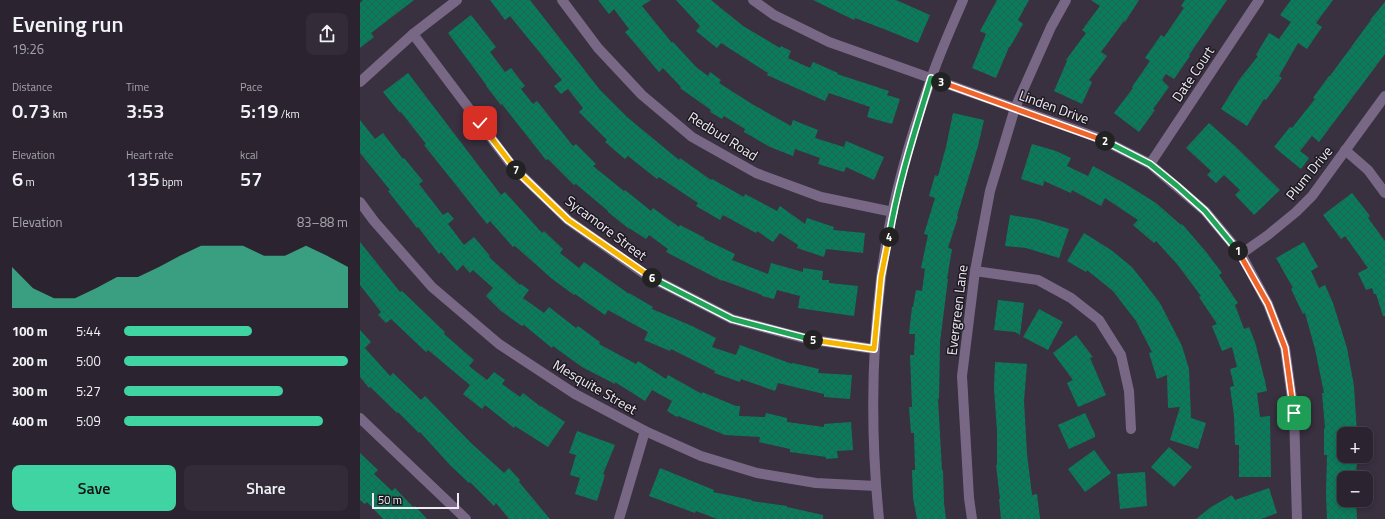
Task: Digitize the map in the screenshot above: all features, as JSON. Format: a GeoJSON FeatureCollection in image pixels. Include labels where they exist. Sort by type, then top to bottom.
{"type":"FeatureCollection","features":[{"type":"Feature","properties":{"kind":"street"},"geometry":{"type":"LineString","coordinates":[[360,82],[413,34],[457,0]]}},
{"type":"Feature","properties":{"kind":"street","name":"Redbud Road"},"geometry":{"type":"LineString","coordinates":[[562,0],[598,48],[642,95],[692,137],[756,173],[821,196],[893,212]]}},
{"type":"Feature","properties":{"kind":"street","name":"Linden Drive"},"geometry":{"type":"LineString","coordinates":[[753,0],[774,15],[829,42],[1099,138],[1150,164],[1205,211],[1241,254],[1268,304],[1285,348],[1294,413],[1297,519]]}},
{"type":"Feature","properties":{"kind":"street"},"geometry":{"type":"LineString","coordinates":[[879,519],[873,418],[874,349],[881,277],[893,212],[910,147],[931,78],[962,0]]}},
{"type":"Feature","properties":{"kind":"street","name":"Evergreen Lane"},"geometry":{"type":"LineString","coordinates":[[972,519],[969,498],[962,376],[975,271],[990,191],[1016,108],[1051,27],[1066,0]]}},
{"type":"Feature","properties":{"kind":"street","name":"Date Court"},"geometry":{"type":"LineString","coordinates":[[1150,164],[1259,0]]}},
{"type":"Feature","properties":{"kind":"street","name":"Sycamore Street"},"geometry":{"type":"LineString","coordinates":[[413,34],[513,167],[568,220],[646,275],[732,319],[807,339],[874,349]]}},
{"type":"Feature","properties":{"kind":"street","name":"Plum Drive"},"geometry":{"type":"LineString","coordinates":[[1241,254],[1268,235],[1296,212],[1312,196],[1385,96]]}},
{"type":"Feature","properties":{"kind":"street"},"geometry":{"type":"LineString","coordinates":[[1345,150],[1368,170],[1385,192]]}},
{"type":"Feature","properties":{"kind":"street","name":"Mesquite Street"},"geometry":{"type":"LineString","coordinates":[[360,202],[374,221],[432,287],[499,344],[575,394],[645,431],[701,456],[758,473],[816,483],[876,486]]}},
{"type":"Feature","properties":{"kind":"street"},"geometry":{"type":"LineString","coordinates":[[975,271],[1038,280],[1071,298],[1099,320],[1121,355],[1129,390],[1131,429]]}},
{"type":"Feature","properties":{"kind":"street"},"geometry":{"type":"LineString","coordinates":[[360,418],[466,519]]}},
{"type":"Feature","properties":{"kind":"street"},"geometry":{"type":"LineString","coordinates":[[619,519],[645,431]]}},
{"type":"Feature","properties":{"kind":"building"},"geometry":{"type":"Polygon","coordinates":[[[363,0],[414,0],[371,33],[374,37],[360,48],[360,3],[363,0]]]}},
{"type":"Feature","properties":{"kind":"building"},"geometry":{"type":"Polygon","coordinates":[[[490,0],[530,0],[600,90],[627,117],[679,160],[680,158],[711,180],[712,179],[744,197],[745,194],[777,211],[780,206],[805,224],[807,218],[834,227],[833,230],[865,233],[863,253],[826,249],[824,257],[797,248],[798,245],[780,233],[773,242],[757,231],[756,233],[723,215],[720,220],[696,206],[698,203],[659,177],[657,179],[628,156],[625,159],[605,142],[607,140],[579,112],[583,108],[568,89],[561,94],[554,86],[562,80],[510,16],[505,20],[490,0]]]}},
{"type":"Feature","properties":{"kind":"building"},"geometry":{"type":"Polygon","coordinates":[[[598,0],[651,0],[642,6],[672,43],[673,42],[696,67],[708,76],[710,72],[721,80],[719,83],[791,126],[793,120],[818,130],[815,138],[844,147],[846,141],[884,157],[874,180],[846,167],[844,172],[818,164],[820,158],[795,149],[793,156],[770,147],[744,132],[745,129],[724,116],[722,119],[710,112],[711,110],[680,88],[681,87],[663,68],[659,72],[625,32],[629,29],[614,9],[609,14],[598,0]]]}},
{"type":"Feature","properties":{"kind":"building"},"geometry":{"type":"Polygon","coordinates":[[[676,0],[711,0],[743,26],[780,48],[781,46],[791,51],[788,58],[810,68],[813,62],[838,73],[837,74],[889,91],[887,95],[900,99],[892,124],[867,117],[870,107],[829,93],[825,101],[767,75],[768,73],[721,43],[717,48],[696,31],[700,26],[676,0]]]}},
{"type":"Feature","properties":{"kind":"building"},"geometry":{"type":"Polygon","coordinates":[[[813,0],[896,0],[930,15],[918,43],[855,18],[854,20],[813,0]]]}},
{"type":"Feature","properties":{"kind":"building"},"geometry":{"type":"Polygon","coordinates":[[[997,0],[1029,0],[1018,20],[1023,24],[1009,47],[996,78],[972,68],[986,34],[980,31],[997,0]]]}},
{"type":"Feature","properties":{"kind":"building"},"geometry":{"type":"Polygon","coordinates":[[[1091,0],[1139,0],[1125,22],[1124,21],[1101,52],[1107,56],[1089,80],[1092,82],[1082,104],[1054,91],[1067,61],[1066,60],[1086,33],[1082,30],[1100,6],[1091,0]]]}},
{"type":"Feature","properties":{"kind":"building"},"geometry":{"type":"Polygon","coordinates":[[[1185,0],[1227,0],[1174,79],[1166,74],[1162,80],[1169,87],[1139,132],[1114,113],[1133,88],[1132,87],[1150,61],[1145,58],[1161,35],[1164,37],[1184,8],[1181,6],[1185,0]]]}},
{"type":"Feature","properties":{"kind":"building"},"geometry":{"type":"Polygon","coordinates":[[[1291,0],[1333,0],[1316,23],[1322,27],[1307,49],[1298,43],[1279,76],[1282,78],[1266,100],[1264,99],[1247,126],[1221,109],[1239,80],[1258,56],[1256,55],[1269,33],[1279,39],[1291,22],[1280,15],[1291,0]]]}},
{"type":"Feature","properties":{"kind":"building"},"geometry":{"type":"Polygon","coordinates":[[[1385,2],[1385,54],[1319,142],[1312,136],[1300,151],[1309,158],[1301,169],[1274,147],[1290,127],[1292,128],[1315,99],[1313,98],[1385,2]]]}},
{"type":"Feature","properties":{"kind":"building"},"geometry":{"type":"Polygon","coordinates":[[[471,15],[496,47],[490,52],[505,72],[511,68],[525,86],[521,89],[533,104],[537,101],[573,146],[576,144],[596,164],[593,166],[624,191],[625,190],[651,211],[653,208],[679,227],[680,225],[735,254],[732,260],[768,274],[771,263],[803,272],[803,268],[823,271],[822,280],[829,280],[829,283],[858,286],[854,316],[798,308],[800,296],[777,290],[774,299],[722,281],[666,252],[668,249],[649,235],[646,239],[629,229],[576,184],[574,185],[548,159],[546,160],[486,86],[448,33],[471,15]]]}},
{"type":"Feature","properties":{"kind":"building"},"geometry":{"type":"Polygon","coordinates":[[[408,73],[501,195],[505,192],[542,233],[544,231],[563,249],[560,253],[579,268],[584,262],[629,294],[653,307],[652,309],[716,338],[712,347],[736,355],[740,345],[792,364],[819,369],[818,373],[852,375],[850,399],[824,397],[824,394],[778,383],[775,391],[741,379],[740,382],[714,373],[715,371],[671,349],[670,351],[644,340],[648,332],[608,310],[605,315],[575,294],[574,295],[551,278],[515,246],[513,247],[490,221],[487,224],[424,145],[426,144],[401,112],[400,113],[383,92],[408,73]]]}},
{"type":"Feature","properties":{"kind":"building"},"geometry":{"type":"Polygon","coordinates":[[[953,113],[984,120],[978,146],[948,248],[952,249],[940,342],[938,399],[946,519],[917,519],[913,498],[912,470],[915,470],[914,433],[911,433],[909,407],[912,407],[910,355],[914,355],[915,334],[909,334],[912,307],[916,290],[922,291],[925,269],[921,268],[928,235],[924,234],[935,198],[929,196],[935,175],[938,176],[953,113]]]}},
{"type":"Feature","properties":{"kind":"building"},"geometry":{"type":"Polygon","coordinates":[[[360,120],[375,139],[383,133],[403,159],[404,158],[423,181],[419,184],[443,215],[448,212],[454,219],[448,224],[464,245],[474,237],[490,256],[489,257],[520,285],[521,284],[529,290],[523,298],[544,313],[549,307],[576,328],[578,326],[600,342],[599,344],[636,364],[638,361],[666,379],[668,375],[702,394],[702,392],[736,406],[740,406],[739,416],[765,417],[766,413],[787,418],[787,422],[824,427],[824,424],[851,422],[853,450],[837,451],[838,458],[826,459],[826,457],[790,452],[790,449],[759,442],[760,437],[725,435],[678,416],[677,417],[667,411],[672,401],[652,390],[645,401],[615,382],[615,384],[582,367],[553,346],[552,348],[524,325],[522,326],[501,311],[486,296],[493,288],[473,270],[470,273],[463,265],[457,271],[441,252],[439,254],[418,227],[417,228],[388,191],[390,190],[360,153],[360,120]]]}},
{"type":"Feature","properties":{"kind":"building"},"geometry":{"type":"Polygon","coordinates":[[[1209,123],[1280,190],[1254,215],[1235,195],[1240,190],[1224,175],[1216,183],[1207,175],[1211,171],[1186,148],[1209,123]]]}},
{"type":"Feature","properties":{"kind":"building"},"geometry":{"type":"Polygon","coordinates":[[[1032,144],[1056,151],[1071,158],[1067,166],[1088,176],[1093,166],[1156,203],[1181,225],[1182,224],[1222,273],[1219,275],[1238,303],[1235,305],[1244,329],[1249,327],[1255,342],[1265,381],[1267,391],[1257,393],[1260,417],[1270,416],[1271,477],[1239,477],[1239,445],[1235,445],[1234,416],[1230,387],[1234,386],[1230,369],[1237,367],[1232,347],[1222,351],[1212,326],[1217,324],[1199,297],[1201,296],[1177,264],[1156,241],[1154,243],[1133,225],[1138,220],[1105,198],[1101,206],[1072,190],[1071,193],[1044,181],[1043,186],[1021,179],[1032,144]]]}},
{"type":"Feature","properties":{"kind":"building"},"geometry":{"type":"Polygon","coordinates":[[[1352,193],[1370,216],[1368,218],[1385,241],[1385,316],[1383,316],[1376,294],[1374,294],[1372,288],[1366,290],[1358,273],[1368,268],[1345,236],[1341,239],[1323,215],[1352,193]]]}},
{"type":"Feature","properties":{"kind":"building"},"geometry":{"type":"Polygon","coordinates":[[[1010,215],[1036,219],[1069,229],[1059,258],[1026,248],[1005,246],[1010,215]]]}},
{"type":"Feature","properties":{"kind":"building"},"geometry":{"type":"Polygon","coordinates":[[[1084,233],[1111,250],[1132,267],[1160,303],[1182,346],[1189,369],[1191,418],[1206,423],[1198,449],[1170,440],[1180,407],[1168,408],[1167,375],[1157,379],[1149,353],[1152,352],[1136,321],[1113,291],[1087,270],[1086,272],[1067,261],[1084,233]]]}},
{"type":"Feature","properties":{"kind":"building"},"geometry":{"type":"Polygon","coordinates":[[[360,242],[400,292],[402,291],[445,332],[444,334],[474,360],[469,366],[487,380],[494,372],[505,380],[502,384],[520,397],[523,393],[541,407],[565,422],[548,447],[515,426],[514,428],[485,405],[482,409],[463,394],[470,385],[428,350],[426,352],[391,319],[386,323],[378,315],[381,312],[360,285],[360,242]]]}},
{"type":"Feature","properties":{"kind":"building"},"geometry":{"type":"Polygon","coordinates":[[[1304,242],[1318,267],[1311,271],[1319,288],[1325,285],[1333,303],[1347,348],[1354,386],[1357,427],[1337,427],[1337,463],[1357,463],[1356,471],[1337,471],[1337,507],[1356,507],[1357,519],[1327,519],[1327,455],[1324,455],[1325,428],[1322,393],[1324,393],[1315,349],[1305,313],[1303,314],[1291,289],[1293,288],[1276,258],[1304,242]]]}},
{"type":"Feature","properties":{"kind":"building"},"geometry":{"type":"Polygon","coordinates":[[[998,300],[1024,303],[1020,335],[1015,332],[994,330],[998,300]]]}},
{"type":"Feature","properties":{"kind":"building"},"geometry":{"type":"Polygon","coordinates":[[[1039,309],[1063,322],[1048,350],[1023,337],[1039,309]]]}},
{"type":"Feature","properties":{"kind":"building"},"geometry":{"type":"Polygon","coordinates":[[[360,330],[371,342],[365,348],[390,376],[393,373],[421,400],[425,396],[471,443],[504,473],[509,468],[550,519],[509,519],[496,503],[494,506],[450,465],[420,432],[419,433],[370,387],[369,388],[360,377],[360,330]]]}},
{"type":"Feature","properties":{"kind":"building"},"geometry":{"type":"Polygon","coordinates":[[[1076,335],[1093,357],[1090,358],[1106,395],[1078,407],[1067,383],[1073,380],[1053,353],[1076,335]]]}},
{"type":"Feature","properties":{"kind":"building"},"geometry":{"type":"Polygon","coordinates":[[[995,362],[1027,364],[1024,401],[1027,454],[1032,495],[1037,494],[1040,519],[1001,519],[996,465],[997,431],[994,388],[995,362]]]}},
{"type":"Feature","properties":{"kind":"building"},"geometry":{"type":"Polygon","coordinates":[[[1085,413],[1095,437],[1069,449],[1058,425],[1085,413]]]}},
{"type":"Feature","properties":{"kind":"building"},"geometry":{"type":"Polygon","coordinates":[[[577,431],[615,445],[603,474],[605,475],[597,501],[575,494],[580,478],[570,475],[576,455],[569,453],[577,431]]]}},
{"type":"Feature","properties":{"kind":"building"},"geometry":{"type":"Polygon","coordinates":[[[1169,447],[1192,467],[1174,487],[1151,467],[1169,447]]]}},
{"type":"Feature","properties":{"kind":"building"},"geometry":{"type":"Polygon","coordinates":[[[1094,450],[1111,473],[1085,492],[1068,469],[1094,450]]]}},
{"type":"Feature","properties":{"kind":"building"},"geometry":{"type":"Polygon","coordinates":[[[360,453],[378,470],[374,474],[392,491],[395,488],[427,519],[383,519],[367,502],[365,504],[360,500],[360,453]]]}},
{"type":"Feature","properties":{"kind":"building"},"geometry":{"type":"Polygon","coordinates":[[[660,468],[714,490],[713,492],[752,500],[751,501],[787,506],[823,515],[823,519],[717,519],[696,511],[695,513],[649,496],[660,468]]]}},
{"type":"Feature","properties":{"kind":"building"},"geometry":{"type":"Polygon","coordinates":[[[1145,472],[1147,506],[1120,509],[1117,474],[1145,472]]]}},
{"type":"Feature","properties":{"kind":"building"},"geometry":{"type":"Polygon","coordinates":[[[1269,488],[1277,513],[1261,519],[1196,519],[1211,507],[1232,495],[1235,500],[1269,488]]]}},
{"type":"Feature","properties":{"kind":"route"},"geometry":{"type":"LineString","coordinates":[[480,123],[513,167],[568,220],[646,275],[732,319],[807,339],[874,349],[881,277],[893,212],[910,147],[931,78],[1099,138],[1150,164],[1205,211],[1241,254],[1268,304],[1285,348],[1294,413]]}}]}
